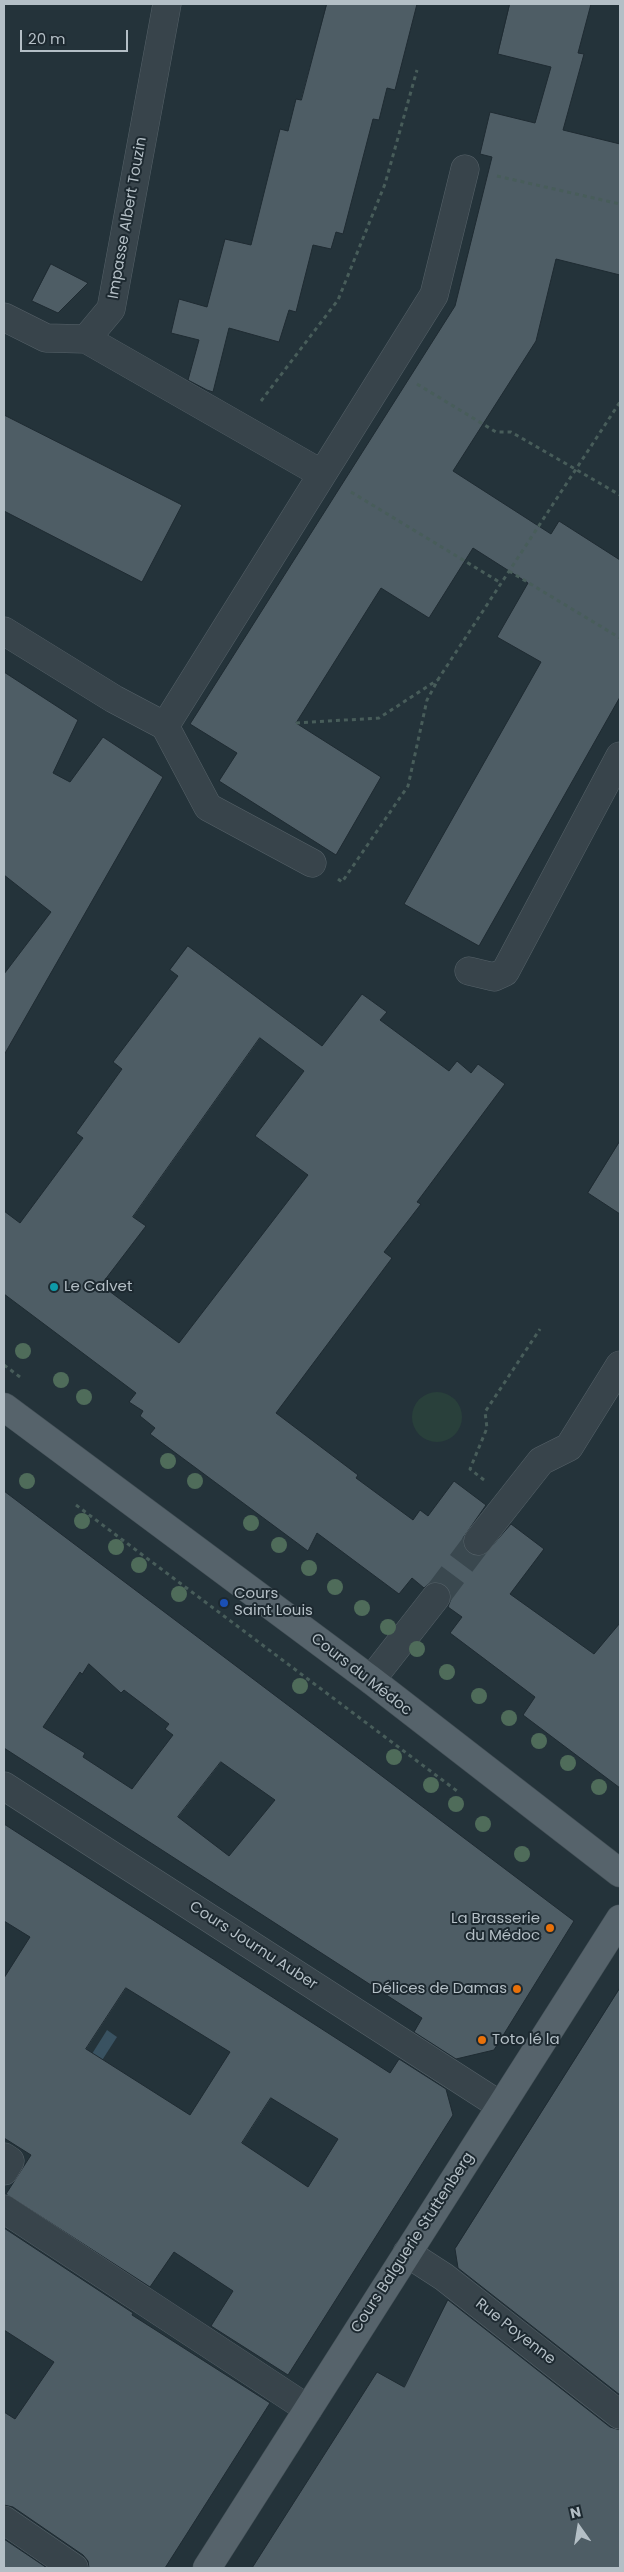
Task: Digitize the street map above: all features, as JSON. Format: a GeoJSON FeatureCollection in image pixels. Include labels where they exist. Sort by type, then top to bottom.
{"type":"FeatureCollection","features":[{"type":"Feature","properties":{"kind":"main road","name":"Cours du Médoc"},"geometry":{"type":"LineString","coordinates":[[4,1407],[371,1680],[620,1873]]}},
{"type":"Feature","properties":{"kind":"main road","name":"Cours Balguerie Stuttenberg"},"geometry":{"type":"LineString","coordinates":[[207,2568],[620,1919]]}},
{"type":"Feature","properties":{"kind":"street","name":"Impasse Albert Touzin"},"geometry":{"type":"LineString","coordinates":[[86,339],[111,309],[166,4]]}},
{"type":"Feature","properties":{"kind":"street"},"geometry":{"type":"LineString","coordinates":[[165,726],[434,295],[465,169]]}},
{"type":"Feature","properties":{"kind":"street"},"geometry":{"type":"LineString","coordinates":[[4,318],[46,338],[86,339],[322,474]]}},
{"type":"Feature","properties":{"kind":"street"},"geometry":{"type":"LineString","coordinates":[[4,631],[128,707],[165,726],[208,807],[312,863]]}},
{"type":"Feature","properties":{"kind":"street"},"geometry":{"type":"LineString","coordinates":[[469,971],[494,977],[505,972],[620,756]]}},
{"type":"Feature","properties":{"kind":"street"},"geometry":{"type":"LineString","coordinates":[[478,1541],[541,1461],[569,1447],[620,1365]]}},
{"type":"Feature","properties":{"kind":"street"},"geometry":{"type":"LineString","coordinates":[[371,1680],[436,1597]]}},
{"type":"Feature","properties":{"kind":"street","name":"Cours Journu Auber"},"geometry":{"type":"LineString","coordinates":[[4,1786],[501,2106]]}},
{"type":"Feature","properties":{"kind":"street"},"geometry":{"type":"LineString","coordinates":[[4,2157],[10,2161],[4,2171]]}},
{"type":"Feature","properties":{"kind":"street"},"geometry":{"type":"LineString","coordinates":[[4,2209],[308,2409]]}},
{"type":"Feature","properties":{"kind":"street","name":"Rue Poyenne"},"geometry":{"type":"LineString","coordinates":[[407,2253],[444,2277],[620,2415]]}},
{"type":"Feature","properties":{"kind":"street"},"geometry":{"type":"LineString","coordinates":[[4,2520],[74,2568]]}},
{"type":"Feature","properties":{"kind":"path"},"geometry":{"type":"LineString","coordinates":[[241,428],[338,300],[385,184],[417,70]]}},
{"type":"Feature","properties":{"kind":"path"},"geometry":{"type":"LineString","coordinates":[[465,169],[620,204]]}},
{"type":"Feature","properties":{"kind":"path"},"geometry":{"type":"LineString","coordinates":[[389,367],[496,432],[511,432],[620,495]]}},
{"type":"Feature","properties":{"kind":"path"},"geometry":{"type":"LineString","coordinates":[[312,863],[342,882],[408,786],[427,700],[439,678],[620,402]]}},
{"type":"Feature","properties":{"kind":"path"},"geometry":{"type":"LineString","coordinates":[[322,474],[501,583]]}},
{"type":"Feature","properties":{"kind":"path"},"geometry":{"type":"LineString","coordinates":[[509,570],[620,638]]}},
{"type":"Feature","properties":{"kind":"path"},"geometry":{"type":"LineString","coordinates":[[296,723],[379,718],[439,678]]}},
{"type":"Feature","properties":{"kind":"path"},"geometry":{"type":"LineString","coordinates":[[509,1502],[470,1469],[487,1428],[485,1412],[540,1329]]}},
{"type":"Feature","properties":{"kind":"path"},"geometry":{"type":"LineString","coordinates":[[75,1504],[462,1795]]}},
{"type":"Feature","properties":{"kind":"green space"},"geometry":{"type":"Polygon","coordinates":[[[437,1392],[447,1394],[455,1399],[460,1407],[462,1417],[460,1427],[455,1435],[447,1440],[437,1442],[427,1440],[419,1435],[414,1427],[412,1417],[414,1407],[419,1399],[427,1394],[437,1392]]]}},
{"type":"Feature","properties":{"kind":"water"},"geometry":{"type":"Polygon","coordinates":[[[107,2030],[117,2037],[90,2079],[80,2073],[107,2030]]]}},
{"type":"Feature","properties":{"kind":"building"},"geometry":{"type":"Polygon","coordinates":[[[327,4],[417,4],[395,90],[387,88],[379,120],[373,119],[343,234],[336,232],[331,249],[313,245],[296,312],[289,310],[279,342],[229,328],[213,392],[188,380],[199,340],[171,333],[179,299],[207,307],[225,239],[251,245],[280,129],[288,131],[296,99],[301,100],[327,4]]]}},
{"type":"Feature","properties":{"kind":"building"},"geometry":{"type":"Polygon","coordinates":[[[510,4],[591,4],[578,53],[584,54],[563,130],[620,144],[620,275],[556,259],[536,341],[453,471],[551,534],[559,521],[620,560],[620,697],[479,946],[404,904],[541,662],[497,637],[528,583],[473,548],[429,618],[381,588],[296,723],[381,777],[336,855],[219,781],[237,753],[190,724],[455,306],[492,157],[480,154],[490,112],[535,123],[551,67],[498,54],[510,4]]]}},
{"type":"Feature","properties":{"kind":"building"},"geometry":{"type":"Polygon","coordinates":[[[51,264],[88,283],[58,313],[32,301],[51,264]]]}},
{"type":"Feature","properties":{"kind":"building"},"geometry":{"type":"Polygon","coordinates":[[[4,415],[182,505],[142,582],[4,511],[4,415]]]}},
{"type":"Feature","properties":{"kind":"building"},"geometry":{"type":"Polygon","coordinates":[[[4,672],[78,720],[53,773],[70,782],[103,737],[163,777],[4,1055],[4,974],[51,912],[4,875],[4,672]]]}},
{"type":"Feature","properties":{"kind":"building"},"geometry":{"type":"Polygon","coordinates":[[[188,946],[322,1046],[362,994],[387,1012],[380,1020],[449,1071],[457,1061],[471,1073],[478,1064],[505,1084],[417,1202],[421,1204],[384,1252],[392,1258],[276,1413],[358,1475],[356,1478],[413,1520],[420,1510],[428,1516],[454,1481],[486,1505],[463,1538],[464,1547],[469,1554],[476,1556],[484,1555],[511,1524],[544,1549],[510,1594],[594,1654],[620,1623],[620,1788],[523,1715],[535,1697],[450,1633],[462,1617],[448,1607],[451,1599],[450,1591],[446,1585],[438,1582],[430,1583],[424,1588],[412,1578],[399,1594],[317,1533],[308,1551],[150,1434],[155,1428],[140,1416],[143,1411],[129,1402],[136,1393],[4,1294],[4,1211],[20,1223],[83,1138],[76,1133],[122,1069],[113,1062],[178,976],[170,970],[188,946]],[[260,1038],[133,1217],[146,1226],[101,1285],[179,1343],[308,1175],[255,1136],[304,1071],[260,1038]]]}},
{"type":"Feature","properties":{"kind":"building"},"geometry":{"type":"Polygon","coordinates":[[[620,1141],[620,1214],[588,1193],[620,1141]]]}},
{"type":"Feature","properties":{"kind":"building"},"geometry":{"type":"Polygon","coordinates":[[[4,1491],[574,1921],[494,2050],[456,2059],[414,2032],[422,2018],[4,1748],[4,1491]],[[89,1664],[82,1674],[80,1672],[43,1727],[85,1753],[83,1757],[132,1789],[173,1735],[165,1729],[169,1724],[124,1690],[121,1693],[89,1664]],[[221,1762],[178,1817],[229,1856],[275,1800],[221,1762]]]}},
{"type":"Feature","properties":{"kind":"building"},"geometry":{"type":"Polygon","coordinates":[[[4,1824],[390,2073],[399,2059],[446,2089],[453,2115],[288,2375],[211,2326],[233,2291],[174,2252],[150,2287],[6,2194],[31,2155],[4,2138],[4,1978],[30,1937],[4,1921],[4,1824]],[[126,1988],[86,2049],[190,2115],[230,2052],[126,1988]],[[271,2098],[242,2143],[308,2187],[338,2139],[271,2098]]]}},
{"type":"Feature","properties":{"kind":"building"},"geometry":{"type":"Polygon","coordinates":[[[620,1988],[620,2395],[458,2268],[455,2249],[620,1988]]]}},
{"type":"Feature","properties":{"kind":"building"},"geometry":{"type":"Polygon","coordinates":[[[4,2228],[133,2313],[132,2315],[270,2403],[165,2568],[89,2568],[88,2561],[83,2555],[13,2507],[4,2505],[4,2412],[15,2419],[54,2362],[4,2330],[4,2228]]]}},
{"type":"Feature","properties":{"kind":"building"},"geometry":{"type":"Polygon","coordinates":[[[448,2300],[610,2427],[620,2430],[620,2568],[252,2568],[377,2372],[404,2387],[448,2300]]]}},
{"type":"Feature","properties":{"kind":"building"},"geometry":{"type":"Polygon","coordinates":[[[4,2539],[47,2568],[4,2568],[4,2539]]]}},
{"type":"Feature","properties":{"kind":"tunnel"},"geometry":{"type":"LineString","coordinates":[[436,1597],[478,1541]]}},
{"type":"Feature","properties":{"kind":"place","name":"Le Calvet"},"geometry":{"type":"Point","coordinates":[54,1287]}},
{"type":"Feature","properties":{"kind":"place","name":"Cours Saint Louis"},"geometry":{"type":"Point","coordinates":[224,1603]}},
{"type":"Feature","properties":{"kind":"place","name":"La Brasserie du Médoc"},"geometry":{"type":"Point","coordinates":[550,1928]}},
{"type":"Feature","properties":{"kind":"place","name":"Délices de Damas"},"geometry":{"type":"Point","coordinates":[517,1989]}},
{"type":"Feature","properties":{"kind":"place","name":"Toto lé la"},"geometry":{"type":"Point","coordinates":[482,2040]}}]}
